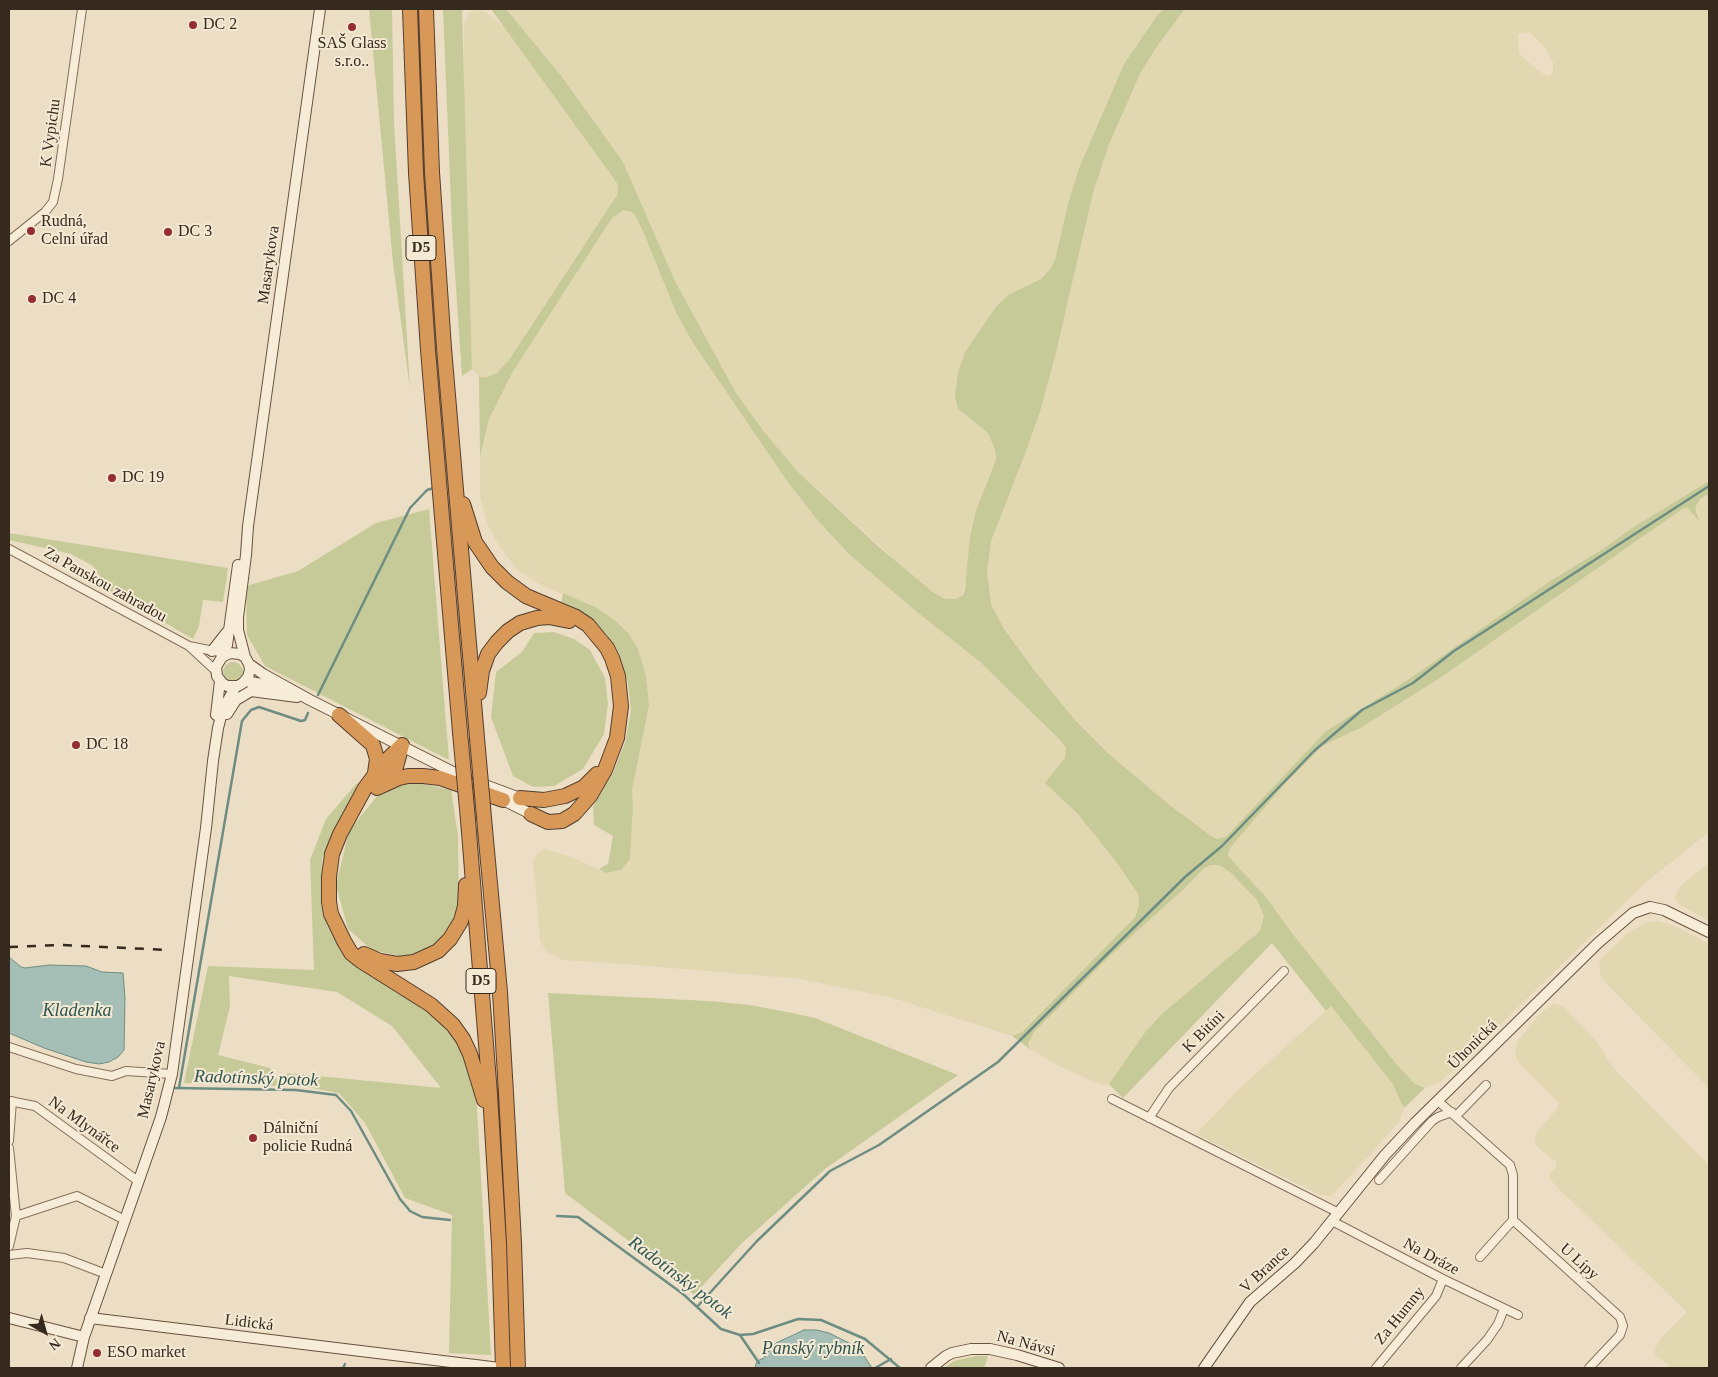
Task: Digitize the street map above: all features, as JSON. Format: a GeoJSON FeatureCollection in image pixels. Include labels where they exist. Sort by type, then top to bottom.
{"type":"FeatureCollection","features":[{"type":"Feature","properties":{"kind":"highway","name":"D5"},"geometry":{"type":"LineString","coordinates":[[410,9],[416,174],[428,350],[493,1142],[502,1368]]}},
{"type":"Feature","properties":{"kind":"highway","name":"D5"},"geometry":{"type":"LineString","coordinates":[[426,9],[432,172],[451,444],[500,992],[512,1196],[518,1368]]}},
{"type":"Feature","properties":{"kind":"highway"},"geometry":{"type":"LineString","coordinates":[[451,444],[467,520],[476,542],[486,559],[498,574],[517,590],[581,620],[600,638],[612,658],[620,692],[620,721],[615,744],[602,777],[590,796],[574,814],[562,821],[543,820],[531,814]]}},
{"type":"Feature","properties":{"kind":"highway"},"geometry":{"type":"LineString","coordinates":[[477,738],[482,672],[492,648],[508,631],[525,621],[549,617],[574,622],[600,638]]}},
{"type":"Feature","properties":{"kind":"highway"},"geometry":{"type":"LineString","coordinates":[[339,714],[372,745],[377,760],[375,782]]}},
{"type":"Feature","properties":{"kind":"highway"},"geometry":{"type":"LineString","coordinates":[[520,798],[551,800],[578,791],[597,775],[615,744]]}},
{"type":"Feature","properties":{"kind":"highway"},"geometry":{"type":"LineString","coordinates":[[402,745],[396,767],[375,782],[350,815],[336,844],[329,877],[331,914],[340,935],[356,957],[431,1005],[458,1031],[474,1064],[493,1142]]}},
{"type":"Feature","properties":{"kind":"highway"},"geometry":{"type":"LineString","coordinates":[[375,782],[408,776],[423,776],[449,781],[503,800]]}},
{"type":"Feature","properties":{"kind":"highway"},"geometry":{"type":"LineString","coordinates":[[340,935],[366,956],[397,964],[422,959],[445,945],[459,926],[465,906],[468,820]]}},
{"type":"Feature","properties":{"kind":"main road","name":"Masarykova"},"geometry":{"type":"LineString","coordinates":[[247,661],[238,630],[238,617],[248,526],[320,9]]}},
{"type":"Feature","properties":{"kind":"main road","name":"Masarykova"},"geometry":{"type":"LineString","coordinates":[[224,654],[227,645],[240,552],[248,526]]}},
{"type":"Feature","properties":{"kind":"main road"},"geometry":{"type":"LineString","coordinates":[[212,651],[221,642],[228,629]]}},
{"type":"Feature","properties":{"kind":"main road"},"geometry":{"type":"LineString","coordinates":[[247,661],[250,674],[246,681],[236,686],[227,686],[220,681],[216,671],[218,662],[224,654],[235,653],[247,661],[262,674],[460,775],[531,814]]}},
{"type":"Feature","properties":{"kind":"main road","name":"Masarykova"},"geometry":{"type":"LineString","coordinates":[[210,788],[209,753],[220,681]]}},
{"type":"Feature","properties":{"kind":"main road"},"geometry":{"type":"LineString","coordinates":[[246,681],[310,700]]}},
{"type":"Feature","properties":{"kind":"main road","name":"Masarykova"},"geometry":{"type":"LineString","coordinates":[[77,1368],[90,1318],[161,1117],[172,1074],[206,828],[213,761],[221,714],[236,686]]}},
{"type":"Feature","properties":{"kind":"main road"},"geometry":{"type":"LineString","coordinates":[[210,788],[226,718],[232,705],[241,696],[251,691],[286,694]]}},
{"type":"Feature","properties":{"kind":"main road"},"geometry":{"type":"LineString","coordinates":[[460,775],[520,798]]}},
{"type":"Feature","properties":{"kind":"main road","name":"Úhonická"},"geometry":{"type":"LineString","coordinates":[[1332,1221],[1385,1155],[1608,934],[1633,912],[1650,907],[1672,913],[1709,932]]}},
{"type":"Feature","properties":{"kind":"main road","name":"V Brance"},"geometry":{"type":"LineString","coordinates":[[1204,1368],[1250,1302],[1295,1263],[1332,1221]]}},
{"type":"Feature","properties":{"kind":"main road"},"geometry":{"type":"LineString","coordinates":[[9,1318],[84,1338]]}},
{"type":"Feature","properties":{"kind":"main road","name":"Lidická"},"geometry":{"type":"LineString","coordinates":[[90,1318],[502,1368]]}},
{"type":"Feature","properties":{"kind":"main road","name":"Na Návsi"},"geometry":{"type":"LineString","coordinates":[[931,1368],[952,1353],[971,1349],[990,1349],[1059,1368]]}},
{"type":"Feature","properties":{"kind":"street","name":"K Vypichu"},"geometry":{"type":"LineString","coordinates":[[9,241],[45,212],[53,202],[58,179],[82,9]]}},
{"type":"Feature","properties":{"kind":"street","name":"Za Panskou zahradou"},"geometry":{"type":"LineString","coordinates":[[9,549],[189,646],[216,671]]}},
{"type":"Feature","properties":{"kind":"street","name":"Za Panskou zahradou"},"geometry":{"type":"LineString","coordinates":[[189,646],[224,654]]}},
{"type":"Feature","properties":{"kind":"street","name":"K Bitíni"},"geometry":{"type":"LineString","coordinates":[[1149,1118],[1169,1088],[1284,971]]}},
{"type":"Feature","properties":{"kind":"street"},"geometry":{"type":"LineString","coordinates":[[9,1047],[76,1069],[112,1076],[126,1071],[172,1074]]}},
{"type":"Feature","properties":{"kind":"street"},"geometry":{"type":"LineString","coordinates":[[1379,1180],[1432,1121],[1454,1114],[1486,1085]]}},
{"type":"Feature","properties":{"kind":"street"},"geometry":{"type":"LineString","coordinates":[[1112,1099],[1339,1213]]}},
{"type":"Feature","properties":{"kind":"street"},"geometry":{"type":"LineString","coordinates":[[9,1141],[10,1101]]}},
{"type":"Feature","properties":{"kind":"street","name":"Na Mlynářce"},"geometry":{"type":"LineString","coordinates":[[10,1101],[35,1106],[138,1181]]}},
{"type":"Feature","properties":{"kind":"street"},"geometry":{"type":"LineString","coordinates":[[1438,1101],[1510,1165],[1513,1175],[1513,1220],[1480,1257]]}},
{"type":"Feature","properties":{"kind":"street"},"geometry":{"type":"LineString","coordinates":[[9,1148],[16,1216],[9,1246]]}},
{"type":"Feature","properties":{"kind":"street"},"geometry":{"type":"LineString","coordinates":[[16,1216],[77,1196],[125,1220]]}},
{"type":"Feature","properties":{"kind":"street","name":"U Lípy"},"geometry":{"type":"LineString","coordinates":[[1513,1220],[1620,1317],[1624,1326],[1620,1335],[1589,1368]]}},
{"type":"Feature","properties":{"kind":"street","name":"Na Dráze"},"geometry":{"type":"LineString","coordinates":[[1332,1221],[1443,1279],[1518,1315]]}},
{"type":"Feature","properties":{"kind":"street"},"geometry":{"type":"LineString","coordinates":[[9,1255],[27,1253],[64,1258],[106,1274]]}},
{"type":"Feature","properties":{"kind":"street","name":"Za Humny"},"geometry":{"type":"LineString","coordinates":[[1376,1368],[1436,1296],[1443,1279]]}},
{"type":"Feature","properties":{"kind":"street"},"geometry":{"type":"LineString","coordinates":[[1461,1368],[1487,1340],[1498,1324],[1504,1309]]}},
{"type":"Feature","properties":{"kind":"shaded area"},"geometry":{"type":"Polygon","coordinates":[[[506,9],[1163,9],[1124,64],[1079,168],[1068,204],[1055,260],[1050,269],[1041,279],[1008,295],[995,308],[965,352],[958,372],[955,396],[958,409],[988,433],[995,450],[996,459],[985,486],[962,596],[956,599],[945,599],[934,593],[906,570],[798,472],[765,433],[736,393],[675,281],[623,162],[506,9]]]}},
{"type":"Feature","properties":{"kind":"shaded area"},"geometry":{"type":"Polygon","coordinates":[[[1185,9],[1709,9],[1709,481],[1550,581],[1406,681],[1326,731],[1226,838],[1217,839],[1167,803],[1109,754],[1074,719],[1004,629],[991,604],[987,571],[990,541],[1040,412],[1056,353],[1093,193],[1109,144],[1141,72],[1158,45],[1185,9]],[[1530,32],[1518,34],[1519,53],[1543,74],[1549,76],[1553,72],[1553,62],[1545,48],[1530,32]]]}},
{"type":"Feature","properties":{"kind":"shaded area"},"geometry":{"type":"Polygon","coordinates":[[[477,10],[486,12],[506,29],[617,183],[618,189],[617,195],[509,360],[497,373],[487,377],[479,377],[472,369],[464,103],[464,26],[469,13],[477,10]]]}},
{"type":"Feature","properties":{"kind":"shaded area"},"geometry":{"type":"Polygon","coordinates":[[[624,210],[634,213],[693,343],[787,481],[819,522],[850,555],[917,612],[979,661],[1060,740],[1066,748],[1065,758],[1046,783],[1077,813],[1118,864],[1138,894],[1139,905],[1135,917],[1021,1032],[1012,1036],[893,998],[801,979],[562,960],[546,951],[540,940],[533,861],[537,854],[544,849],[572,857],[606,873],[621,870],[630,859],[632,790],[649,705],[646,676],[638,649],[572,597],[544,587],[517,570],[498,544],[487,524],[480,496],[480,457],[489,419],[512,373],[612,218],[624,210]]]}},
{"type":"Feature","properties":{"kind":"shaded area"},"geometry":{"type":"Polygon","coordinates":[[[1709,494],[1709,832],[1644,884],[1440,1082],[1425,1088],[1420,1087],[1398,1066],[1292,933],[1265,896],[1229,857],[1230,848],[1284,785],[1322,746],[1388,711],[1440,678],[1687,506],[1698,519],[1695,508],[1700,499],[1709,494]]]}},
{"type":"Feature","properties":{"kind":"shaded area"},"geometry":{"type":"Polygon","coordinates":[[[1709,863],[1709,921],[1680,905],[1675,899],[1679,887],[1709,863]]]}},
{"type":"Feature","properties":{"kind":"shaded area"},"geometry":{"type":"Polygon","coordinates":[[[1211,865],[1219,865],[1231,873],[1257,900],[1264,916],[1260,931],[1164,1012],[1146,1031],[1109,1084],[1104,1085],[1083,1077],[1055,1064],[1030,1049],[1028,1044],[1034,1032],[1113,953],[1185,888],[1203,869],[1211,865]]]}},
{"type":"Feature","properties":{"kind":"shaded area"},"geometry":{"type":"Polygon","coordinates":[[[1659,921],[1679,928],[1709,944],[1709,1088],[1602,979],[1599,968],[1600,960],[1628,933],[1646,922],[1659,921]]]}},
{"type":"Feature","properties":{"kind":"shaded area"},"geometry":{"type":"Polygon","coordinates":[[[1554,1003],[1565,1008],[1596,1041],[1615,1070],[1709,1165],[1709,1368],[1672,1368],[1655,1355],[1655,1349],[1660,1339],[1687,1312],[1558,1188],[1549,1175],[1556,1167],[1556,1162],[1535,1145],[1537,1132],[1558,1108],[1558,1102],[1520,1064],[1516,1058],[1515,1050],[1518,1041],[1539,1015],[1554,1003]]]}},
{"type":"Feature","properties":{"kind":"shaded area"},"geometry":{"type":"Polygon","coordinates":[[[1331,1006],[1392,1083],[1404,1108],[1399,1122],[1331,1196],[1321,1195],[1196,1134],[1241,1087],[1331,1006]]]}},
{"type":"Feature","properties":{"kind":"green space"},"geometry":{"type":"Polygon","coordinates":[[[369,9],[392,9],[394,122],[410,389],[393,263],[369,9]]]}},
{"type":"Feature","properties":{"kind":"green space"},"geometry":{"type":"Polygon","coordinates":[[[443,9],[462,9],[472,369],[462,376],[452,228],[443,9]]]}},
{"type":"Feature","properties":{"kind":"green space"},"geometry":{"type":"Polygon","coordinates":[[[491,9],[506,9],[562,77],[623,162],[675,281],[736,393],[765,433],[798,472],[879,547],[934,593],[945,599],[956,599],[963,595],[965,589],[970,537],[976,511],[996,459],[995,450],[988,433],[958,409],[955,396],[958,372],[965,352],[995,308],[1008,295],[1041,279],[1050,269],[1055,260],[1068,204],[1079,168],[1124,64],[1163,9],[1185,9],[1158,45],[1141,72],[1109,144],[1093,193],[1056,353],[1040,412],[991,541],[987,571],[991,604],[1004,629],[1074,719],[1109,754],[1167,803],[1217,839],[1226,837],[1326,731],[1406,681],[1550,581],[1709,481],[1709,494],[1700,499],[1695,508],[1699,521],[1687,507],[1681,510],[1440,678],[1362,727],[1322,746],[1284,785],[1230,848],[1229,857],[1265,896],[1292,933],[1398,1066],[1415,1084],[1425,1088],[1404,1108],[1392,1083],[1331,1006],[1326,1011],[1272,943],[1123,1098],[1109,1084],[1146,1031],[1164,1012],[1260,931],[1264,916],[1257,900],[1231,873],[1219,865],[1211,865],[1203,869],[1185,888],[1113,953],[1034,1032],[1028,1044],[1030,1049],[1012,1036],[1022,1032],[1135,917],[1139,905],[1138,894],[1118,864],[1077,813],[1045,783],[1065,758],[1066,748],[1060,740],[979,661],[917,612],[850,555],[819,522],[787,481],[693,343],[676,312],[634,213],[624,210],[612,218],[512,373],[489,419],[480,457],[479,377],[487,377],[497,373],[509,360],[617,195],[618,189],[617,183],[491,9]]]}},
{"type":"Feature","properties":{"kind":"green space"},"geometry":{"type":"Polygon","coordinates":[[[429,509],[449,760],[265,666],[247,635],[246,586],[298,571],[376,523],[429,509]]]}},
{"type":"Feature","properties":{"kind":"green space"},"geometry":{"type":"Polygon","coordinates":[[[9,533],[228,568],[223,602],[203,600],[199,626],[193,639],[108,590],[93,566],[71,554],[9,540],[9,533]]]}},
{"type":"Feature","properties":{"kind":"green space"},"geometry":{"type":"Polygon","coordinates":[[[563,593],[595,607],[616,621],[628,633],[638,649],[646,676],[649,705],[632,790],[630,859],[621,870],[606,873],[599,869],[608,864],[613,836],[594,825],[593,807],[613,773],[625,743],[631,711],[628,683],[619,653],[606,634],[586,617],[561,606],[563,593]]]}},
{"type":"Feature","properties":{"kind":"green space"},"geometry":{"type":"Polygon","coordinates":[[[554,632],[574,639],[590,650],[605,678],[608,703],[604,734],[583,769],[554,786],[533,787],[513,776],[491,717],[496,672],[522,652],[534,633],[554,632]]]}},
{"type":"Feature","properties":{"kind":"green space"},"geometry":{"type":"Polygon","coordinates":[[[233,662],[240,665],[243,672],[240,679],[233,682],[226,679],[223,672],[226,665],[233,662]]]}},
{"type":"Feature","properties":{"kind":"green space"},"geometry":{"type":"Polygon","coordinates":[[[409,781],[451,790],[458,835],[459,914],[437,946],[404,957],[372,950],[348,929],[336,885],[349,831],[377,796],[409,781]]]}},
{"type":"Feature","properties":{"kind":"green space"},"geometry":{"type":"Polygon","coordinates":[[[363,782],[322,858],[321,905],[328,927],[339,945],[437,1015],[459,1042],[476,1090],[491,1355],[449,1353],[452,1215],[405,1198],[365,1123],[339,1093],[285,1083],[287,1073],[441,1088],[392,1026],[337,992],[229,976],[230,1006],[218,1055],[270,1068],[281,1086],[184,1083],[208,966],[314,970],[310,860],[326,819],[356,784],[363,782]]]}},
{"type":"Feature","properties":{"kind":"green space"},"geometry":{"type":"Polygon","coordinates":[[[548,993],[709,1001],[750,1005],[792,1013],[815,1018],[958,1075],[825,1169],[741,1244],[694,1295],[661,1265],[565,1193],[548,993]]]}},
{"type":"Feature","properties":{"kind":"green space"},"geometry":{"type":"Polygon","coordinates":[[[976,1356],[988,1356],[984,1368],[944,1368],[954,1361],[976,1356]]]}},
{"type":"Feature","properties":{"kind":"water","name":"Kladenka"},"geometry":{"type":"Polygon","coordinates":[[[9,957],[25,968],[49,965],[86,966],[102,972],[123,973],[125,998],[124,1050],[118,1057],[109,1062],[99,1064],[86,1062],[44,1048],[9,1033],[9,957]]]}},
{"type":"Feature","properties":{"kind":"water","name":"Panský rybník"},"geometry":{"type":"Polygon","coordinates":[[[804,1330],[817,1330],[829,1333],[859,1348],[872,1368],[755,1368],[757,1361],[764,1358],[776,1343],[804,1330]]]}},
{"type":"Feature","properties":{"kind":"waterway"},"geometry":{"type":"LineString","coordinates":[[697,1307],[757,1241],[830,1171],[879,1145],[998,1062],[1185,877],[1222,846],[1314,751],[1362,710],[1413,683],[1454,651],[1709,486]]}},
{"type":"Feature","properties":{"kind":"waterway"},"geometry":{"type":"LineString","coordinates":[[318,695],[410,508],[427,490],[434,488]]}},
{"type":"Feature","properties":{"kind":"waterway"},"geometry":{"type":"LineString","coordinates":[[179,1088],[242,721],[251,710],[259,707],[301,721],[305,720],[308,713]]}},
{"type":"Feature","properties":{"kind":"waterway","name":"Radotínský potok"},"geometry":{"type":"LineString","coordinates":[[175,1088],[296,1090],[336,1095],[351,1111],[400,1199],[410,1211],[422,1217],[450,1220]]}},
{"type":"Feature","properties":{"kind":"waterway","name":"Radotínský potok"},"geometry":{"type":"LineString","coordinates":[[557,1216],[578,1217],[683,1294],[721,1329],[740,1335],[753,1334],[798,1319],[821,1320],[865,1339],[900,1368]]}},
{"type":"Feature","properties":{"kind":"waterway"},"geometry":{"type":"LineString","coordinates":[[740,1335],[759,1363]]}},
{"type":"Feature","properties":{"kind":"waterway"},"geometry":{"type":"LineString","coordinates":[[875,1368],[891,1359]]}},
{"type":"Feature","properties":{"kind":"waterway"},"geometry":{"type":"LineString","coordinates":[[343,1368],[345,1364]]}},
{"type":"Feature","properties":{"kind":"railway"},"geometry":{"type":"LineString","coordinates":[[9,947],[61,945],[168,950]]}},
{"type":"Feature","properties":{"kind":"place","name":"DC 2"},"geometry":{"type":"Point","coordinates":[193,25]}},
{"type":"Feature","properties":{"kind":"place","name":"SAŠ Glass s.r.o.."},"geometry":{"type":"Point","coordinates":[352,27]}},
{"type":"Feature","properties":{"kind":"place","name":"Rudná, Celní úřad"},"geometry":{"type":"Point","coordinates":[31,231]}},
{"type":"Feature","properties":{"kind":"place","name":"DC 3"},"geometry":{"type":"Point","coordinates":[168,232]}},
{"type":"Feature","properties":{"kind":"place","name":"DC 4"},"geometry":{"type":"Point","coordinates":[32,299]}},
{"type":"Feature","properties":{"kind":"place","name":"DC 19"},"geometry":{"type":"Point","coordinates":[112,478]}},
{"type":"Feature","properties":{"kind":"place","name":"DC 18"},"geometry":{"type":"Point","coordinates":[76,745]}},
{"type":"Feature","properties":{"kind":"place","name":"Dálniční policie Rudná"},"geometry":{"type":"Point","coordinates":[253,1138]}},
{"type":"Feature","properties":{"kind":"place","name":"ESO market"},"geometry":{"type":"Point","coordinates":[97,1353]}}]}
